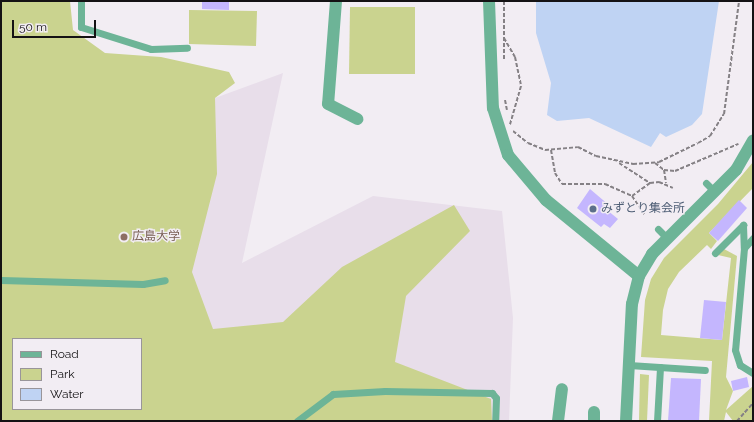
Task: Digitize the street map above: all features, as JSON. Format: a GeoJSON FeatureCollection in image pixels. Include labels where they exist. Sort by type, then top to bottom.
{"type":"FeatureCollection","features":[{"type":"Feature","properties":{"kind":"street"},"geometry":{"type":"LineString","coordinates":[[336,1],[328,104],[357,119]]}},
{"type":"Feature","properties":{"kind":"street"},"geometry":{"type":"LineString","coordinates":[[489,1],[493,108],[508,155],[546,200],[639,276]]}},
{"type":"Feature","properties":{"kind":"street"},"geometry":{"type":"LineString","coordinates":[[626,421],[632,304],[639,276],[667,238],[736,170],[749,140]]}},
{"type":"Feature","properties":{"kind":"street"},"geometry":{"type":"LineString","coordinates":[[558,421],[562,389]]}},
{"type":"Feature","properties":{"kind":"lane"},"geometry":{"type":"LineString","coordinates":[[81,1],[81,27],[150,49],[187,48]]}},
{"type":"Feature","properties":{"kind":"lane"},"geometry":{"type":"LineString","coordinates":[[706,183],[715,192]]}},
{"type":"Feature","properties":{"kind":"lane"},"geometry":{"type":"LineString","coordinates":[[715,252],[743,225],[744,248],[734,350],[740,366],[753,373]]}},
{"type":"Feature","properties":{"kind":"lane"},"geometry":{"type":"LineString","coordinates":[[658,229],[667,238]]}},
{"type":"Feature","properties":{"kind":"lane"},"geometry":{"type":"LineString","coordinates":[[744,248],[753,238]]}},
{"type":"Feature","properties":{"kind":"lane"},"geometry":{"type":"LineString","coordinates":[[1,280],[143,284],[165,280]]}},
{"type":"Feature","properties":{"kind":"lane"},"geometry":{"type":"LineString","coordinates":[[629,365],[705,370]]}},
{"type":"Feature","properties":{"kind":"lane"},"geometry":{"type":"LineString","coordinates":[[657,421],[660,367]]}},
{"type":"Feature","properties":{"kind":"lane"},"geometry":{"type":"LineString","coordinates":[[297,421],[333,394],[385,391],[492,393],[496,398],[495,421]]}},
{"type":"Feature","properties":{"kind":"path"},"geometry":{"type":"LineString","coordinates":[[504,1],[504,62]]}},
{"type":"Feature","properties":{"kind":"path"},"geometry":{"type":"LineString","coordinates":[[618,162],[655,162],[698,143],[718,126],[724,114],[739,1]]}},
{"type":"Feature","properties":{"kind":"path"},"geometry":{"type":"LineString","coordinates":[[504,38],[515,57],[522,86],[510,125]]}},
{"type":"Feature","properties":{"kind":"path"},"geometry":{"type":"LineString","coordinates":[[504,95],[510,125],[528,143],[551,150],[578,147],[618,162],[650,183],[666,184],[673,188]]}},
{"type":"Feature","properties":{"kind":"path"},"geometry":{"type":"LineString","coordinates":[[655,162],[664,170],[675,171],[749,140]]}},
{"type":"Feature","properties":{"kind":"path"},"geometry":{"type":"LineString","coordinates":[[551,150],[555,173],[562,184],[605,184],[632,196],[644,214]]}},
{"type":"Feature","properties":{"kind":"path"},"geometry":{"type":"LineString","coordinates":[[664,170],[666,184]]}},
{"type":"Feature","properties":{"kind":"path"},"geometry":{"type":"LineString","coordinates":[[632,196],[650,183]]}},
{"type":"Feature","properties":{"kind":"path"},"geometry":{"type":"LineString","coordinates":[[737,421],[753,403]]}},
{"type":"Feature","properties":{"kind":"shaded area","name":"広島大学"},"geometry":{"type":"Polygon","coordinates":[[[283,73],[242,263],[373,196],[502,211],[513,318],[509,421],[1,421],[1,141],[215,98],[283,73]]]}},
{"type":"Feature","properties":{"kind":"green space","name":"広島大学"},"geometry":{"type":"Polygon","coordinates":[[[1,1],[70,1],[73,30],[105,53],[161,57],[229,72],[235,83],[215,98],[217,174],[192,272],[213,329],[283,322],[342,267],[454,205],[470,231],[406,296],[395,362],[491,399],[492,421],[1,421],[1,1]]]}},
{"type":"Feature","properties":{"kind":"green space"},"geometry":{"type":"Polygon","coordinates":[[[350,7],[415,7],[415,74],[349,74],[350,7]]]}},
{"type":"Feature","properties":{"kind":"green space"},"geometry":{"type":"Polygon","coordinates":[[[189,10],[257,11],[256,46],[189,44],[189,10]]]}},
{"type":"Feature","properties":{"kind":"green space"},"geometry":{"type":"Polygon","coordinates":[[[753,162],[753,188],[709,233],[717,241],[711,249],[707,245],[679,272],[668,289],[663,310],[661,335],[722,340],[731,258],[718,255],[724,249],[737,256],[726,377],[733,391],[726,410],[753,386],[753,421],[733,421],[726,412],[724,421],[709,421],[712,361],[641,357],[645,300],[651,279],[664,258],[718,204],[753,162]]]}},
{"type":"Feature","properties":{"kind":"green space"},"geometry":{"type":"Polygon","coordinates":[[[640,374],[649,375],[647,421],[639,421],[640,374]]]}},
{"type":"Feature","properties":{"kind":"water"},"geometry":{"type":"Polygon","coordinates":[[[536,1],[719,1],[702,114],[692,125],[666,137],[660,133],[651,147],[589,118],[557,121],[547,115],[551,83],[536,33],[536,1]]]}},
{"type":"Feature","properties":{"kind":"building"},"geometry":{"type":"Polygon","coordinates":[[[202,1],[229,1],[229,10],[202,9],[202,1]]]}},
{"type":"Feature","properties":{"kind":"building","name":"みずとり集会所"},"geometry":{"type":"Polygon","coordinates":[[[590,189],[610,206],[607,210],[618,219],[610,228],[604,224],[601,227],[577,208],[590,189]]]}},
{"type":"Feature","properties":{"kind":"building"},"geometry":{"type":"Polygon","coordinates":[[[739,200],[747,208],[718,241],[709,233],[739,200]]]}},
{"type":"Feature","properties":{"kind":"building"},"geometry":{"type":"Polygon","coordinates":[[[704,300],[726,302],[722,340],[700,338],[704,300]]]}},
{"type":"Feature","properties":{"kind":"building"},"geometry":{"type":"Polygon","coordinates":[[[747,377],[749,387],[733,391],[731,381],[747,377]]]}},
{"type":"Feature","properties":{"kind":"building"},"geometry":{"type":"Polygon","coordinates":[[[671,378],[701,379],[699,421],[668,421],[671,378]]]}},
{"type":"Feature","properties":{"kind":"place","name":"みずとり集会所"},"geometry":{"type":"Point","coordinates":[593,209]}},
{"type":"Feature","properties":{"kind":"place","name":"広島大学"},"geometry":{"type":"Point","coordinates":[124,237]}}]}
